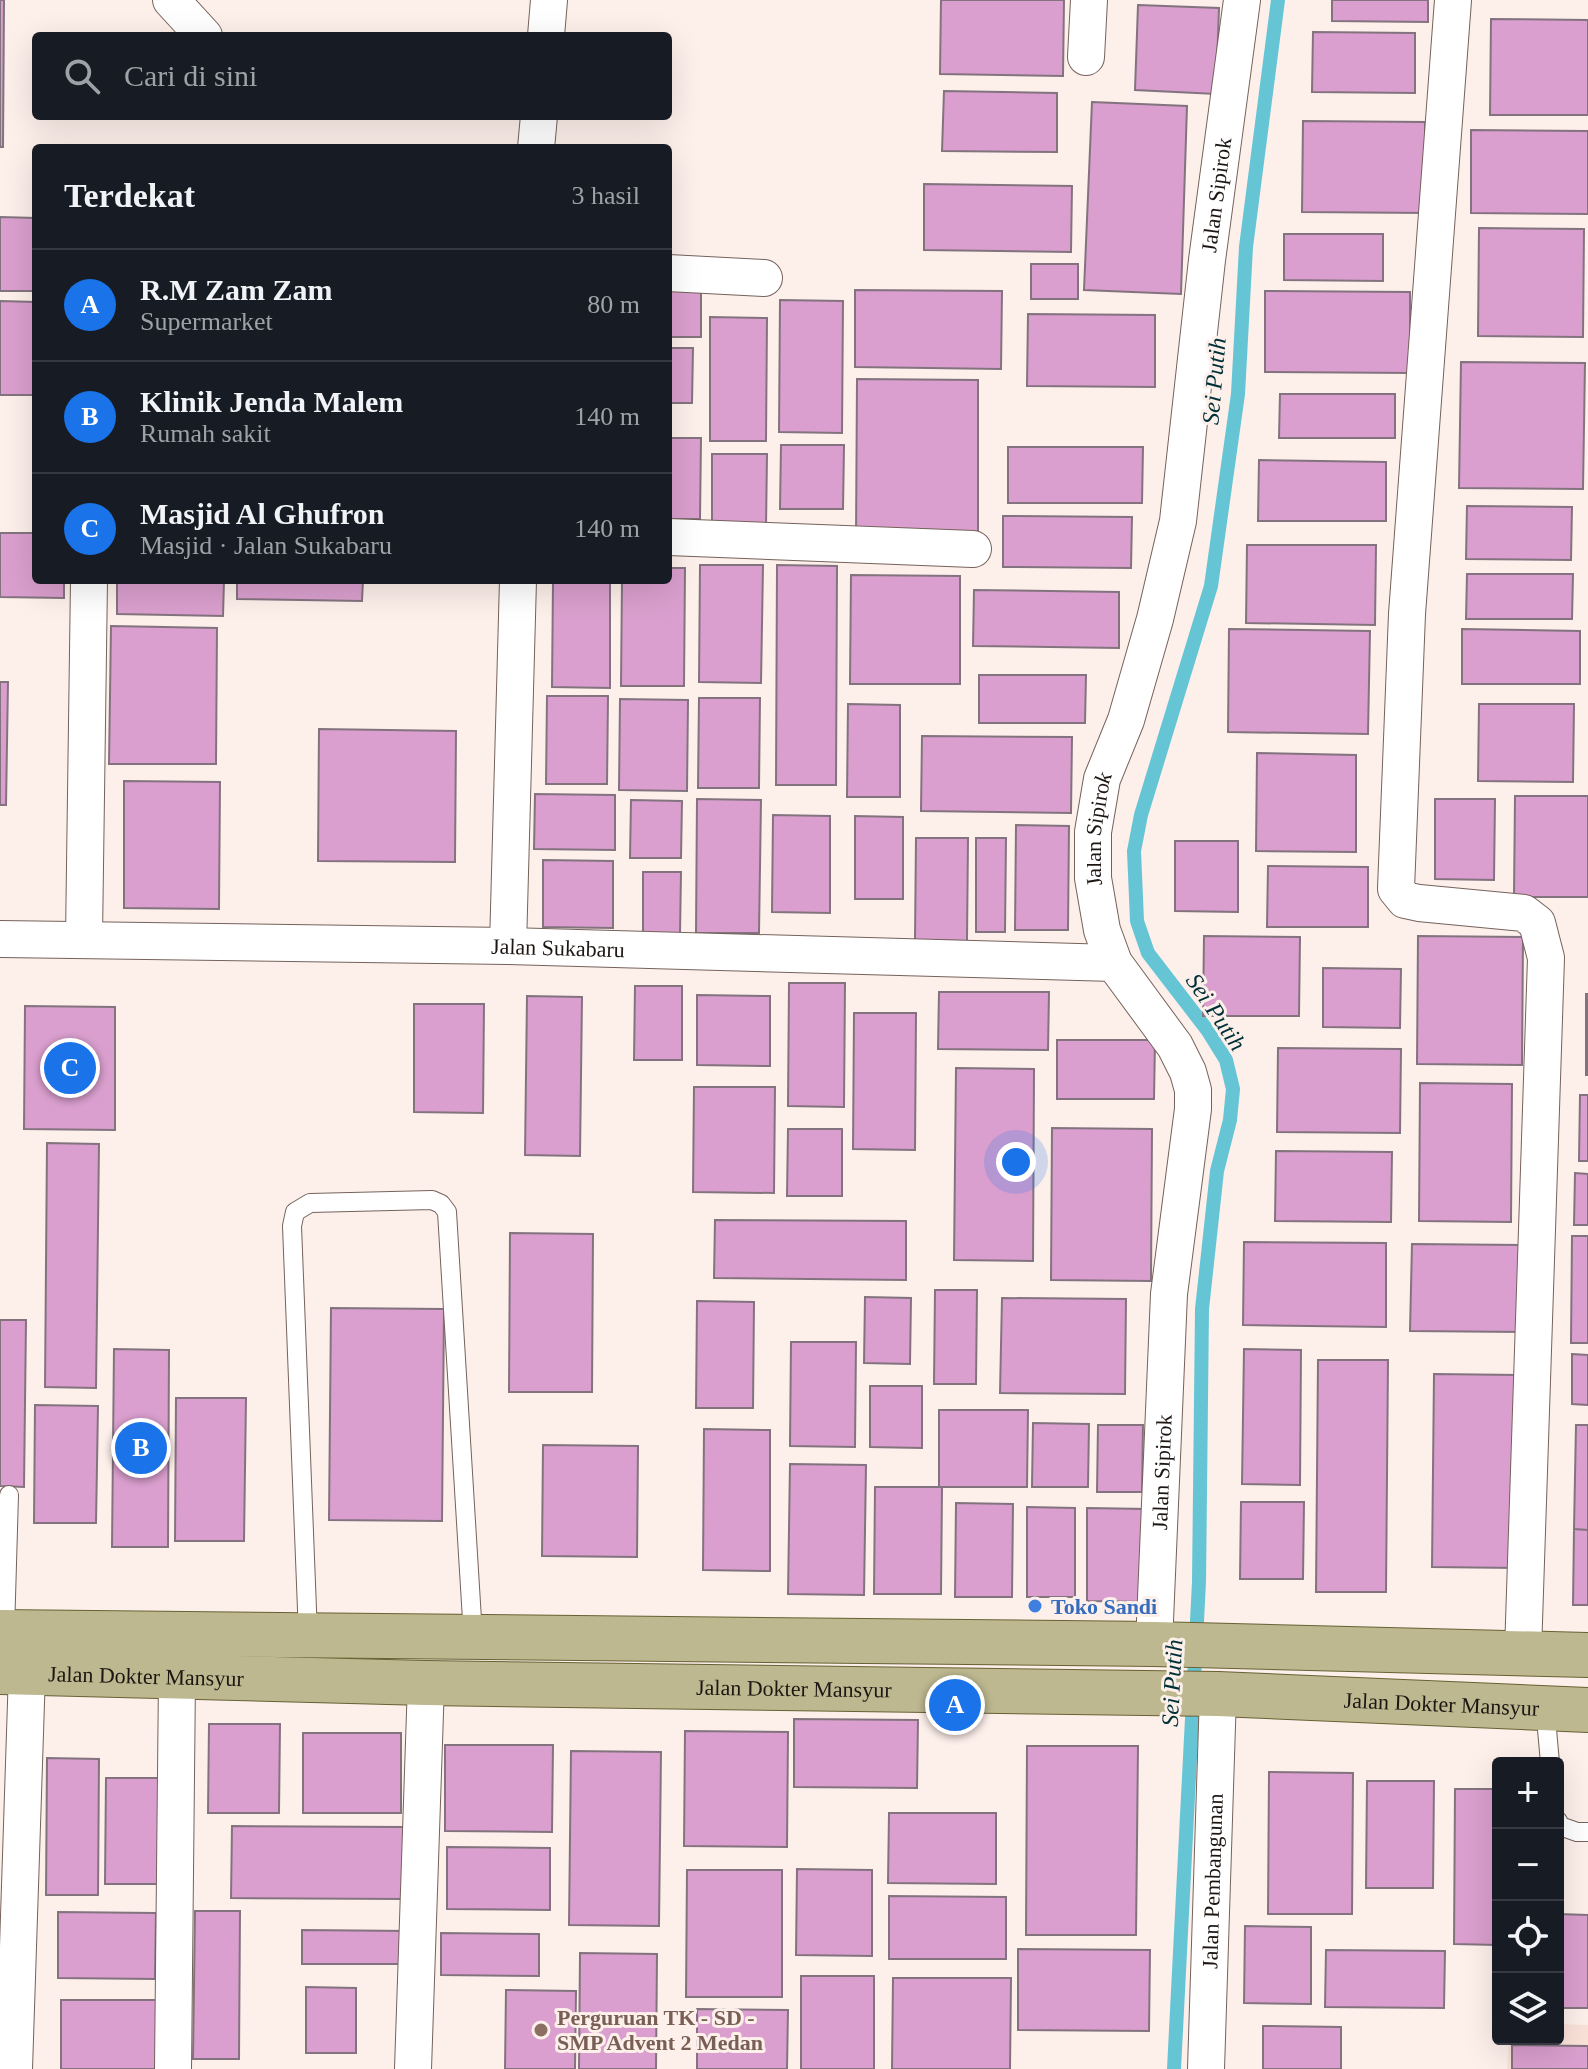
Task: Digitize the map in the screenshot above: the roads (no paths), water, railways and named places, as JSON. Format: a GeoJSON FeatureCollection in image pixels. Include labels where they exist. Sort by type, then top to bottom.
{"type":"FeatureCollection","features":[{"type":"Feature","properties":{"kind":"main road","name":"Jalan Dokter Mansyur"},"geometry":{"type":"LineString","coordinates":[[8,1652],[308,1635],[1162,1644],[1588,1655]]}},
{"type":"Feature","properties":{"kind":"main road","name":"Jalan Dokter Mansyur"},"geometry":{"type":"LineString","coordinates":[[8,1652],[177,1677],[1198,1694],[1588,1710]]}},
{"type":"Feature","properties":{"kind":"street"},"geometry":{"type":"LineString","coordinates":[[171,0],[200,32]]}},
{"type":"Feature","properties":{"kind":"street"},"geometry":{"type":"LineString","coordinates":[[546,32],[549,0]]}},
{"type":"Feature","properties":{"kind":"street"},"geometry":{"type":"LineString","coordinates":[[1086,57],[1089,0]]}},
{"type":"Feature","properties":{"kind":"street","name":"Jalan Sipirok"},"geometry":{"type":"LineString","coordinates":[[1162,1644],[1169,1294],[1193,1090],[1175,1046],[1114,963],[1102,930],[1093,878],[1093,832],[1102,779],[1126,720],[1155,619],[1178,521],[1207,260],[1242,0]]}},
{"type":"Feature","properties":{"kind":"street"},"geometry":{"type":"LineString","coordinates":[[1453,0],[1408,598],[1396,889],[1405,900],[1419,903],[1524,913],[1537,923],[1545,949],[1547,981],[1523,1652]]}},
{"type":"Feature","properties":{"kind":"street"},"geometry":{"type":"LineString","coordinates":[[536,144],[539,120]]}},
{"type":"Feature","properties":{"kind":"street"},"geometry":{"type":"LineString","coordinates":[[672,273],[764,278]]}},
{"type":"Feature","properties":{"kind":"street"},"geometry":{"type":"LineString","coordinates":[[672,537],[973,549]]}},
{"type":"Feature","properties":{"kind":"street"},"geometry":{"type":"LineString","coordinates":[[84,938],[89,584]]}},
{"type":"Feature","properties":{"kind":"street"},"geometry":{"type":"LineString","coordinates":[[508,946],[518,584]]}},
{"type":"Feature","properties":{"kind":"street","name":"Jalan Sukabaru"},"geometry":{"type":"LineString","coordinates":[[0,939],[508,946],[1114,963]]}},
{"type":"Feature","properties":{"kind":"street"},"geometry":{"type":"LineString","coordinates":[[8,1652],[14,2069]]}},
{"type":"Feature","properties":{"kind":"street"},"geometry":{"type":"LineString","coordinates":[[173,2069],[177,1677]]}},
{"type":"Feature","properties":{"kind":"street"},"geometry":{"type":"LineString","coordinates":[[413,2069],[426,1683]]}},
{"type":"Feature","properties":{"kind":"street","name":"Jalan Pembangunan"},"geometry":{"type":"LineString","coordinates":[[1198,1694],[1206,2069]]}},
{"type":"Feature","properties":{"kind":"lane"},"geometry":{"type":"LineString","coordinates":[[308,1635],[292,1226],[295,1212],[310,1203],[432,1200],[441,1204],[447,1212],[473,1638]]}},
{"type":"Feature","properties":{"kind":"lane"},"geometry":{"type":"LineString","coordinates":[[8,1652],[9,1495]]}},
{"type":"Feature","properties":{"kind":"lane"},"geometry":{"type":"LineString","coordinates":[[1545,1707],[1549,1757]]}},
{"type":"Feature","properties":{"kind":"lane"},"geometry":{"type":"LineString","coordinates":[[1564,1827],[1588,1832]]}},
{"type":"Feature","properties":{"kind":"waterway","name":"Sei Putih"},"geometry":{"type":"LineString","coordinates":[[1174,2069],[1199,1582],[1202,1309],[1217,1171],[1230,1120],[1233,1089],[1226,1060],[1208,1031],[1148,953],[1137,921],[1134,851],[1141,815],[1211,586],[1238,394],[1246,247],[1278,0]]}},
{"type":"Feature","properties":{"kind":"place","name":"Masjid Al Ghufron"},"geometry":{"type":"Point","coordinates":[70,1068]}},
{"type":"Feature","properties":{"kind":"place","name":"Klinik Jenda Malem"},"geometry":{"type":"Point","coordinates":[141,1448]}},
{"type":"Feature","properties":{"kind":"place","name":"Toko Sandi"},"geometry":{"type":"Point","coordinates":[1035,1606]}},
{"type":"Feature","properties":{"kind":"place","name":"R.M Zam Zam"},"geometry":{"type":"Point","coordinates":[955,1705]}},
{"type":"Feature","properties":{"kind":"place","name":"Perguruan TK - SD - SMP Advent 2 Medan"},"geometry":{"type":"Point","coordinates":[541,2030]}}]}
